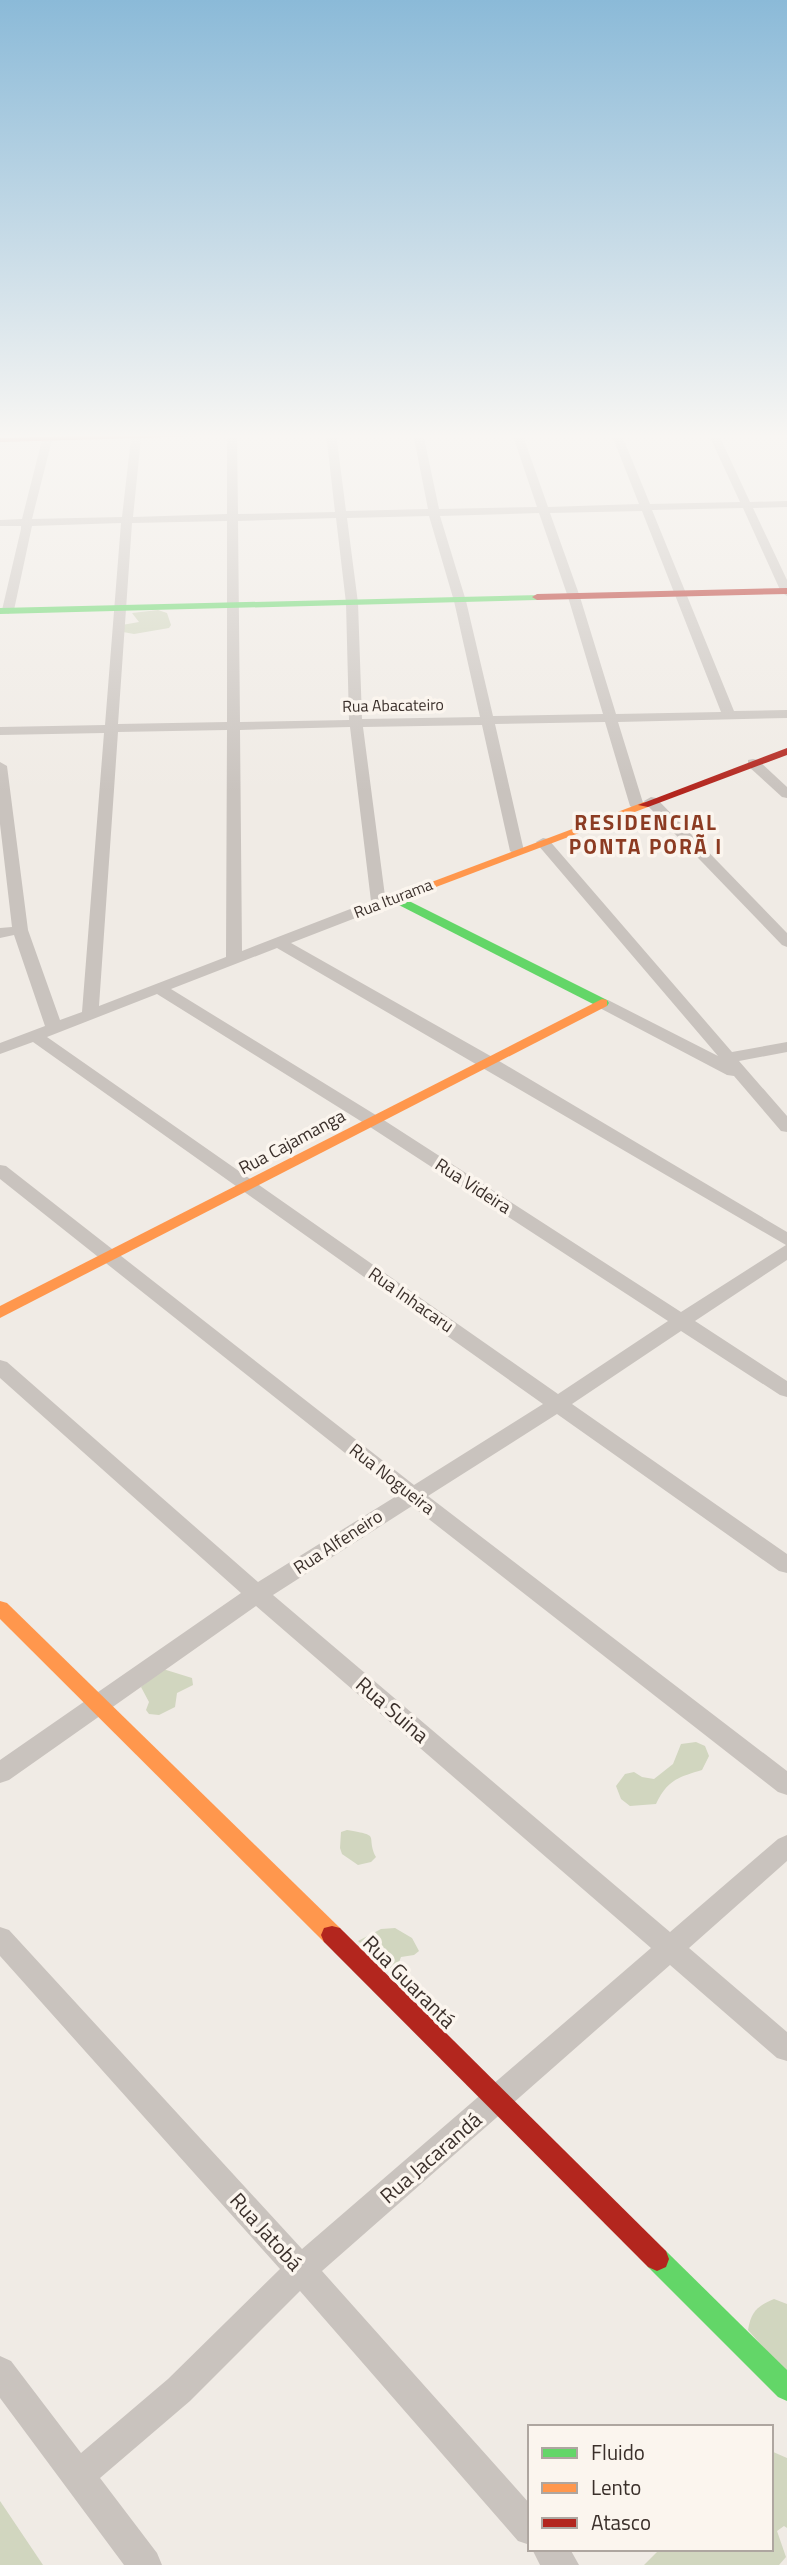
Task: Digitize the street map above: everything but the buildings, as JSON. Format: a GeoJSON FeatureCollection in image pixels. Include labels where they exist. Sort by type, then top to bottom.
{"type":"FeatureCollection","features":[{"type":"Feature","properties":{"kind":"street"},"geometry":{"type":"LineString","coordinates":[[20,553],[4,610],[787,592],[769,553]]}},
{"type":"Feature","properties":{"kind":"street"},"geometry":{"type":"LineString","coordinates":[[90,1012],[125,553]]}},
{"type":"Feature","properties":{"kind":"street"},"geometry":{"type":"LineString","coordinates":[[231,553],[234,958]]}},
{"type":"Feature","properties":{"kind":"street"},"geometry":{"type":"LineString","coordinates":[[346,553],[352,603],[356,723],[379,904]]}},
{"type":"Feature","properties":{"kind":"street"},"geometry":{"type":"LineString","coordinates":[[446,553],[460,601],[485,721],[517,852]]}},
{"type":"Feature","properties":{"kind":"street"},"geometry":{"type":"LineString","coordinates":[[558,553],[611,718],[644,804],[787,942]]}},
{"type":"Feature","properties":{"kind":"street"},"geometry":{"type":"LineString","coordinates":[[665,553],[729,715]]}},
{"type":"Feature","properties":{"kind":"street","name":"Rua Abacateiro"},"geometry":{"type":"LineString","coordinates":[[0,732],[787,714]]}},
{"type":"Feature","properties":{"kind":"street","name":"Rua Iturama"},"geometry":{"type":"LineString","coordinates":[[0,1049],[90,1012],[787,751]]}},
{"type":"Feature","properties":{"kind":"street"},"geometry":{"type":"LineString","coordinates":[[753,763],[787,794]]}},
{"type":"Feature","properties":{"kind":"street"},"geometry":{"type":"LineString","coordinates":[[0,766],[20,930],[54,1028]]}},
{"type":"Feature","properties":{"kind":"street"},"geometry":{"type":"LineString","coordinates":[[543,842],[787,1127]]}},
{"type":"Feature","properties":{"kind":"street"},"geometry":{"type":"LineString","coordinates":[[394,898],[743,1076]]}},
{"type":"Feature","properties":{"kind":"street"},"geometry":{"type":"LineString","coordinates":[[0,933],[20,930]]}},
{"type":"Feature","properties":{"kind":"street"},"geometry":{"type":"LineString","coordinates":[[278,942],[488,1062],[787,1240]]}},
{"type":"Feature","properties":{"kind":"street","name":"Rua Videira"},"geometry":{"type":"LineString","coordinates":[[157,987],[373,1121],[787,1390]]}},
{"type":"Feature","properties":{"kind":"street","name":"Rua Cajamanga"},"geometry":{"type":"LineString","coordinates":[[0,1313],[602,1003]]}},
{"type":"Feature","properties":{"kind":"street","name":"Rua Inhacaru"},"geometry":{"type":"LineString","coordinates":[[35,1036],[787,1565]]}},
{"type":"Feature","properties":{"kind":"street"},"geometry":{"type":"LineString","coordinates":[[727,1058],[787,1046]]}},
{"type":"Feature","properties":{"kind":"street","name":"Rua Nogueira"},"geometry":{"type":"LineString","coordinates":[[0,1171],[411,1494],[787,1784]]}},
{"type":"Feature","properties":{"kind":"street","name":"Rua Alfeneiro"},"geometry":{"type":"LineString","coordinates":[[0,1773],[257,1594],[411,1494],[559,1404],[787,1251]]}},
{"type":"Feature","properties":{"kind":"street","name":"Rua Suina"},"geometry":{"type":"LineString","coordinates":[[0,1367],[257,1594],[787,2049]]}},
{"type":"Feature","properties":{"kind":"street","name":"Rua Guarantá"},"geometry":{"type":"LineString","coordinates":[[0,1608],[100,1704],[787,2388]]}},
{"type":"Feature","properties":{"kind":"street","name":"Rua Jacarandá"},"geometry":{"type":"LineString","coordinates":[[79,2474],[178,2390],[301,2270],[498,2101],[787,1846]]}},
{"type":"Feature","properties":{"kind":"street","name":"Rua Jatobá"},"geometry":{"type":"LineString","coordinates":[[0,1938],[301,2270],[528,2527]]}},
{"type":"Feature","properties":{"kind":"street"},"geometry":{"type":"LineString","coordinates":[[0,2372],[145,2565]]}},
{"type":"Feature","properties":{"kind":"street"},"geometry":{"type":"LineString","coordinates":[[550,2551],[562,2565]]}},
{"type":"Feature","properties":{"kind":"green space"},"geometry":{"type":"Polygon","coordinates":[[[158,610],[167,613],[171,625],[169,628],[134,634],[123,632],[122,625],[139,622],[132,613],[158,610]]]}},
{"type":"Feature","properties":{"kind":"green space"},"geometry":{"type":"Polygon","coordinates":[[[163,1669],[192,1678],[193,1685],[177,1693],[175,1707],[159,1715],[149,1714],[146,1710],[149,1702],[141,1687],[163,1669]]]}},
{"type":"Feature","properties":{"kind":"green space"},"geometry":{"type":"Polygon","coordinates":[[[696,1742],[705,1746],[709,1756],[702,1770],[674,1781],[656,1804],[630,1806],[621,1799],[616,1786],[625,1774],[634,1772],[654,1779],[673,1764],[681,1744],[696,1742]]]}},
{"type":"Feature","properties":{"kind":"green space"},"geometry":{"type":"Polygon","coordinates":[[[347,1830],[369,1835],[376,1857],[371,1862],[358,1865],[342,1854],[341,1832],[347,1830]]]}},
{"type":"Feature","properties":{"kind":"green space"},"geometry":{"type":"Polygon","coordinates":[[[395,1928],[412,1938],[419,1951],[414,1955],[401,1957],[394,1975],[358,1941],[381,1929],[395,1928]]]}},
{"type":"Feature","properties":{"kind":"green space"},"geometry":{"type":"Polygon","coordinates":[[[774,2299],[787,2304],[787,2374],[748,2330],[756,2310],[774,2299]]]}},
{"type":"Feature","properties":{"kind":"green space"},"geometry":{"type":"Polygon","coordinates":[[[773,2452],[787,2458],[787,2528],[784,2526],[777,2531],[786,2557],[779,2565],[644,2565],[658,2551],[773,2551],[773,2452]]]}},
{"type":"Feature","properties":{"kind":"green space"},"geometry":{"type":"Polygon","coordinates":[[[0,2501],[43,2565],[0,2565],[0,2501]]]}},
{"type":"Feature","properties":{"kind":"traffic: fast"},"geometry":{"type":"LineString","coordinates":[[0,611],[537,597]]}},
{"type":"Feature","properties":{"kind":"traffic: fast"},"geometry":{"type":"LineString","coordinates":[[395,898],[602,1003]]}},
{"type":"Feature","properties":{"kind":"traffic: fast"},"geometry":{"type":"LineString","coordinates":[[657,2259],[787,2388]]}},
{"type":"Feature","properties":{"kind":"traffic: slow"},"geometry":{"type":"LineString","coordinates":[[395,898],[644,805]]}},
{"type":"Feature","properties":{"kind":"traffic: slow"},"geometry":{"type":"LineString","coordinates":[[0,1313],[602,1003]]}},
{"type":"Feature","properties":{"kind":"traffic: slow"},"geometry":{"type":"LineString","coordinates":[[0,1608],[332,1935]]}},
{"type":"Feature","properties":{"kind":"traffic: jam"},"geometry":{"type":"LineString","coordinates":[[537,597],[787,591]]}},
{"type":"Feature","properties":{"kind":"traffic: jam"},"geometry":{"type":"LineString","coordinates":[[644,805],[787,751]]}},
{"type":"Feature","properties":{"kind":"traffic: jam"},"geometry":{"type":"LineString","coordinates":[[332,1935],[657,2259]]}},
{"type":"Feature","properties":{"kind":"district","name":"RESIDENCIAL PONTA PORÃ I"},"geometry":{"type":"Point","coordinates":[646,835]}}]}
